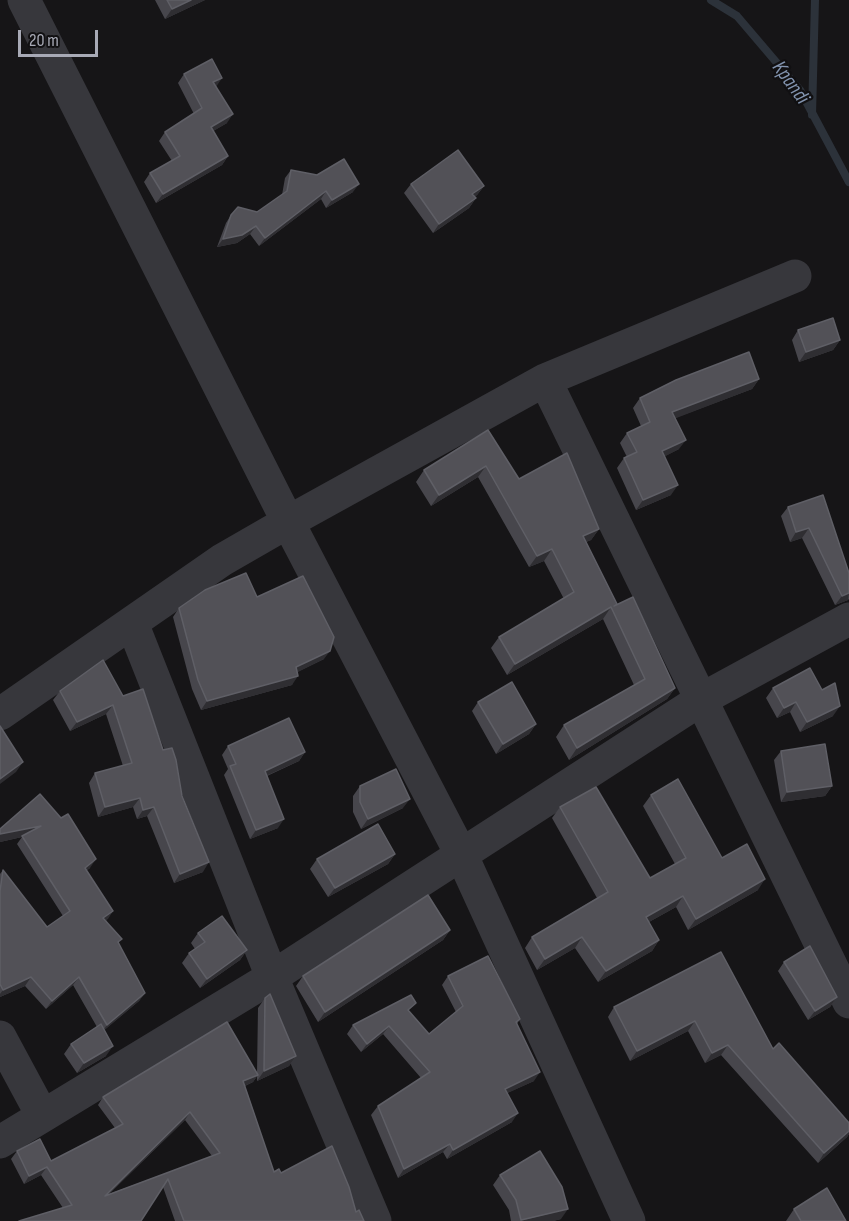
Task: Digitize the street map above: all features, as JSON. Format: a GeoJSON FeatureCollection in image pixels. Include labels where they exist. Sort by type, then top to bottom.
{"type":"FeatureCollection","features":[{"type":"Feature","properties":{"kind":"street"},"geometry":{"type":"LineString","coordinates":[[24,0],[288,522],[462,856],[629,1221]]}},
{"type":"Feature","properties":{"kind":"street"},"geometry":{"type":"LineString","coordinates":[[0,714],[222,560],[545,380],[795,276]]}},
{"type":"Feature","properties":{"kind":"street"},"geometry":{"type":"LineString","coordinates":[[545,380],[849,1002]]}},
{"type":"Feature","properties":{"kind":"street"},"geometry":{"type":"LineString","coordinates":[[0,1142],[272,977],[702,699],[849,618]]}},
{"type":"Feature","properties":{"kind":"street"},"geometry":{"type":"LineString","coordinates":[[132,623],[272,977],[375,1221]]}},
{"type":"Feature","properties":{"kind":"street"},"geometry":{"type":"LineString","coordinates":[[0,1037],[42,1115]]}},
{"type":"Feature","properties":{"kind":"building"},"geometry":{"type":"Polygon","coordinates":[[[167,0],[191,0],[172,9],[167,0]]]}},
{"type":"Feature","properties":{"kind":"building"},"geometry":{"type":"Polygon","coordinates":[[[212,59],[222,78],[213,82],[233,114],[211,127],[228,156],[163,194],[150,173],[180,156],[165,132],[202,108],[184,74],[212,59]]]}},
{"type":"Feature","properties":{"kind":"building"},"geometry":{"type":"Polygon","coordinates":[[[458,150],[484,186],[472,194],[476,198],[439,224],[411,184],[458,150]]]}},
{"type":"Feature","properties":{"kind":"building"},"geometry":{"type":"Polygon","coordinates":[[[344,159],[359,184],[332,200],[326,191],[265,238],[256,226],[242,235],[223,239],[231,215],[238,207],[257,212],[287,191],[291,170],[317,175],[344,159]]]}},
{"type":"Feature","properties":{"kind":"building"},"geometry":{"type":"Polygon","coordinates":[[[833,318],[840,340],[806,352],[798,330],[833,318]]]}},
{"type":"Feature","properties":{"kind":"building"},"geometry":{"type":"Polygon","coordinates":[[[749,352],[759,379],[672,412],[686,440],[662,451],[678,485],[643,500],[624,458],[637,452],[627,433],[650,422],[640,398],[676,380],[749,352]]]}},
{"type":"Feature","properties":{"kind":"building"},"geometry":{"type":"Polygon","coordinates":[[[488,430],[519,479],[567,453],[599,529],[583,536],[617,604],[614,606],[633,597],[675,688],[577,748],[564,725],[645,679],[611,607],[515,664],[499,637],[574,592],[552,549],[537,556],[486,466],[439,495],[424,470],[488,430]]]}},
{"type":"Feature","properties":{"kind":"building"},"geometry":{"type":"Polygon","coordinates":[[[823,495],[849,573],[849,593],[842,596],[809,528],[796,532],[788,507],[823,495]]]}},
{"type":"Feature","properties":{"kind":"building"},"geometry":{"type":"Polygon","coordinates":[[[246,573],[257,597],[303,576],[334,637],[330,651],[296,667],[298,676],[207,701],[198,680],[179,608],[205,590],[246,573]]]}},
{"type":"Feature","properties":{"kind":"building"},"geometry":{"type":"Polygon","coordinates":[[[103,660],[123,696],[143,689],[163,750],[172,748],[182,796],[209,862],[180,874],[154,807],[143,810],[140,798],[105,807],[95,773],[132,763],[113,705],[77,722],[60,691],[103,660]]]}},
{"type":"Feature","properties":{"kind":"building"},"geometry":{"type":"Polygon","coordinates":[[[810,668],[822,690],[835,683],[840,706],[807,722],[796,702],[784,708],[773,688],[810,668]]]}},
{"type":"Feature","properties":{"kind":"building"},"geometry":{"type":"Polygon","coordinates":[[[512,682],[536,724],[503,744],[478,702],[512,682]]]}},
{"type":"Feature","properties":{"kind":"building"},"geometry":{"type":"Polygon","coordinates":[[[289,718],[305,752],[265,771],[284,819],[256,830],[230,766],[236,764],[228,746],[289,718]]]}},
{"type":"Feature","properties":{"kind":"building"},"geometry":{"type":"Polygon","coordinates":[[[0,726],[23,762],[0,779],[0,726]]]}},
{"type":"Feature","properties":{"kind":"building"},"geometry":{"type":"Polygon","coordinates":[[[825,744],[832,786],[787,792],[781,751],[825,744]]]}},
{"type":"Feature","properties":{"kind":"building"},"geometry":{"type":"Polygon","coordinates":[[[396,769],[410,799],[368,819],[360,802],[360,786],[396,769]]]}},
{"type":"Feature","properties":{"kind":"building"},"geometry":{"type":"Polygon","coordinates":[[[678,779],[722,858],[747,844],[765,879],[696,919],[683,896],[646,917],[659,940],[606,971],[582,937],[545,959],[532,937],[608,892],[560,807],[596,787],[650,878],[686,858],[651,795],[678,779]]]}},
{"type":"Feature","properties":{"kind":"building"},"geometry":{"type":"Polygon","coordinates":[[[40,794],[61,818],[68,814],[96,859],[85,868],[113,911],[103,918],[122,939],[118,942],[145,993],[107,1025],[79,977],[52,1001],[31,977],[3,990],[0,984],[0,891],[3,870],[47,927],[70,911],[22,836],[41,826],[0,834],[0,829],[40,794]]]}},
{"type":"Feature","properties":{"kind":"building"},"geometry":{"type":"Polygon","coordinates":[[[378,824],[395,854],[335,888],[317,859],[378,824]]]}},
{"type":"Feature","properties":{"kind":"building"},"geometry":{"type":"Polygon","coordinates":[[[428,895],[450,930],[325,1012],[303,976],[428,895]]]}},
{"type":"Feature","properties":{"kind":"building"},"geometry":{"type":"Polygon","coordinates":[[[222,916],[247,950],[207,979],[189,953],[205,942],[198,933],[222,916]]]}},
{"type":"Feature","properties":{"kind":"building"},"geometry":{"type":"Polygon","coordinates":[[[810,946],[837,997],[815,1011],[784,962],[810,946]]]}},
{"type":"Feature","properties":{"kind":"building"},"geometry":{"type":"Polygon","coordinates":[[[721,952],[773,1049],[779,1043],[849,1123],[849,1131],[824,1153],[728,1045],[712,1053],[695,1021],[637,1051],[614,1007],[721,952]]]}},
{"type":"Feature","properties":{"kind":"building"},"geometry":{"type":"Polygon","coordinates":[[[488,956],[520,1019],[516,1022],[540,1072],[505,1089],[518,1113],[453,1150],[450,1144],[404,1169],[378,1106],[430,1072],[389,1026],[367,1044],[353,1025],[411,995],[416,1003],[408,1010],[429,1034],[463,1006],[448,976],[488,956]]]}},
{"type":"Feature","properties":{"kind":"building"},"geometry":{"type":"Polygon","coordinates":[[[270,994],[296,1056],[264,1071],[265,998],[270,994]]]}},
{"type":"Feature","properties":{"kind":"building"},"geometry":{"type":"Polygon","coordinates":[[[227,1022],[258,1075],[243,1081],[274,1172],[279,1169],[281,1173],[332,1146],[349,1187],[356,1212],[359,1210],[364,1221],[184,1221],[168,1179],[141,1221],[19,1221],[72,1205],[47,1167],[29,1176],[17,1151],[40,1139],[51,1161],[123,1124],[103,1097],[227,1022]],[[190,1112],[105,1196],[220,1153],[190,1112]]]}},
{"type":"Feature","properties":{"kind":"building"},"geometry":{"type":"Polygon","coordinates":[[[101,1024],[113,1046],[84,1063],[71,1044],[101,1024]]]}},
{"type":"Feature","properties":{"kind":"building"},"geometry":{"type":"Polygon","coordinates":[[[540,1151],[562,1187],[568,1209],[521,1220],[516,1200],[500,1175],[540,1151]]]}},
{"type":"Feature","properties":{"kind":"building"},"geometry":{"type":"Polygon","coordinates":[[[827,1188],[846,1221],[801,1221],[794,1209],[827,1188]]]}},
{"type":"Feature","properties":{"kind":"waterway","name":"Kpandi"},"geometry":{"type":"LineString","coordinates":[[711,0],[737,16],[800,90],[849,182]]}},
{"type":"Feature","properties":{"kind":"waterway"},"geometry":{"type":"LineString","coordinates":[[812,115],[815,0]]}}]}
